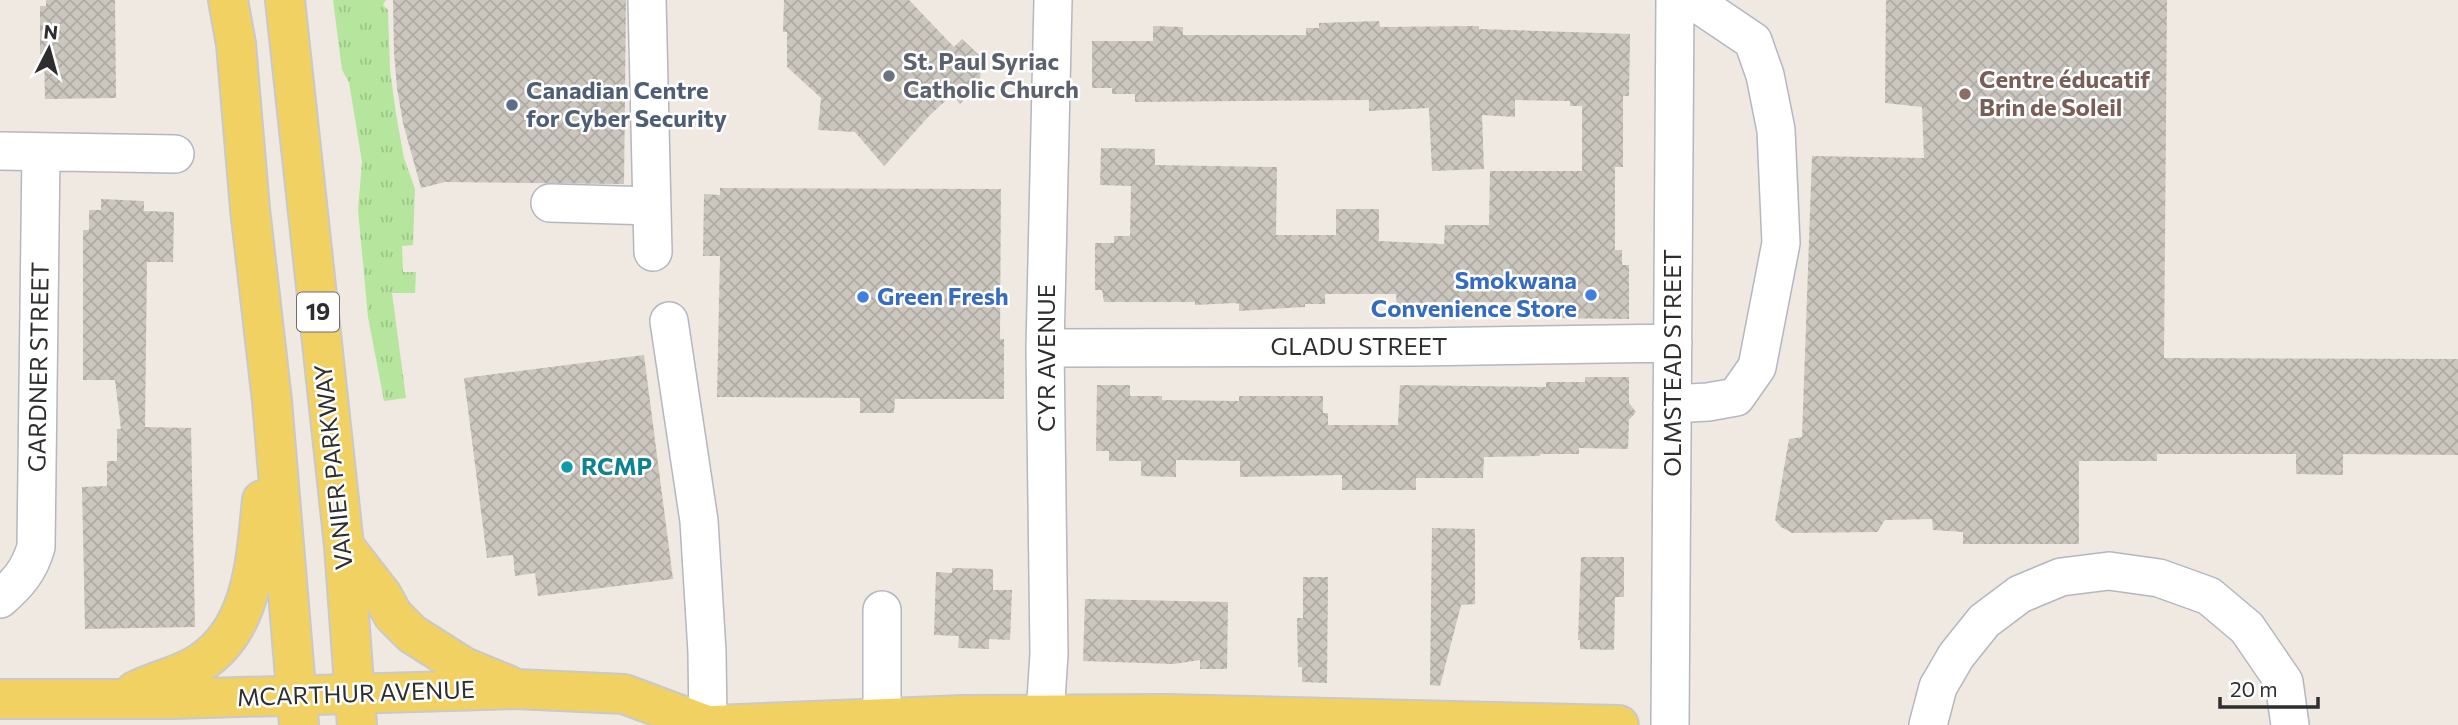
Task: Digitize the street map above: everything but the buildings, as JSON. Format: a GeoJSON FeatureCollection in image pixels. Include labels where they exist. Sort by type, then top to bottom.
{"type":"FeatureCollection","features":[{"type":"Feature","properties":{"kind":"main road","name":"19"},"geometry":{"type":"LineString","coordinates":[[228,0],[236,44],[250,208],[272,401],[298,711]]}},
{"type":"Feature","properties":{"kind":"main road","name":"VANIER PARKWAY"},"geometry":{"type":"LineString","coordinates":[[285,0],[344,546],[356,710]]}},
{"type":"Feature","properties":{"kind":"main road"},"geometry":{"type":"LineString","coordinates":[[118,699],[202,662],[229,634],[239,617],[255,567],[272,401]]}},
{"type":"Feature","properties":{"kind":"main road"},"geometry":{"type":"LineString","coordinates":[[344,546],[382,595],[393,615],[412,634],[464,667],[516,689]]}},
{"type":"Feature","properties":{"kind":"main road","name":"MCARTHUR AVENUE"},"geometry":{"type":"LineString","coordinates":[[0,699],[118,699],[298,711],[356,710],[516,689],[624,694],[707,725]]}},
{"type":"Feature","properties":{"kind":"main road"},"geometry":{"type":"LineString","coordinates":[[735,724],[882,718],[963,720],[1045,715],[1167,720],[1619,725]]}},
{"type":"Feature","properties":{"kind":"street"},"geometry":{"type":"LineString","coordinates":[[647,0],[653,253]]}},
{"type":"Feature","properties":{"kind":"street","name":"CYR AVENUE"},"geometry":{"type":"LineString","coordinates":[[1045,715],[1049,654],[1045,348],[1053,0]]}},
{"type":"Feature","properties":{"kind":"street","name":"OLMSTEAD STREET"},"geometry":{"type":"LineString","coordinates":[[1670,725],[1675,0]]}},
{"type":"Feature","properties":{"kind":"street"},"geometry":{"type":"LineString","coordinates":[[1672,404],[1736,397],[1757,368],[1781,243],[1776,130],[1765,75],[1754,41],[1692,0]]}},
{"type":"Feature","properties":{"kind":"street"},"geometry":{"type":"LineString","coordinates":[[0,151],[175,154]]}},
{"type":"Feature","properties":{"kind":"street","name":"GARDNER STREET"},"geometry":{"type":"LineString","coordinates":[[11,589],[32,564],[37,528],[41,152]]}},
{"type":"Feature","properties":{"kind":"street"},"geometry":{"type":"LineString","coordinates":[[550,203],[652,206]]}},
{"type":"Feature","properties":{"kind":"street"},"geometry":{"type":"LineString","coordinates":[[669,321],[699,521],[707,652],[707,725]]}},
{"type":"Feature","properties":{"kind":"street","name":"GLADU STREET"},"geometry":{"type":"LineString","coordinates":[[1045,348],[1673,343]]}},
{"type":"Feature","properties":{"kind":"street"},"geometry":{"type":"LineString","coordinates":[[1928,725],[1938,687],[1956,656],[1984,621],[2020,594],[2061,577],[2109,571],[2159,578],[2210,596],[2247,628],[2284,682],[2290,725]]}},
{"type":"Feature","properties":{"kind":"street"},"geometry":{"type":"LineString","coordinates":[[882,610],[882,718]]}},
{"type":"Feature","properties":{"kind":"green space"},"geometry":{"type":"Polygon","coordinates":[[[333,0],[386,0],[383,5],[388,10],[390,70],[396,114],[404,158],[415,189],[413,245],[402,246],[403,272],[416,272],[415,293],[392,293],[406,398],[384,401],[368,317],[358,210],[362,162],[349,82],[342,70],[333,0]]]}},
{"type":"Feature","properties":{"kind":"place","name":"St. Paul Syriac Catholic Church"},"geometry":{"type":"Point","coordinates":[889,76]}},
{"type":"Feature","properties":{"kind":"place","name":"Centre éducatif Brin de Soleil"},"geometry":{"type":"Point","coordinates":[1965,94]}},
{"type":"Feature","properties":{"kind":"place","name":"Canadian Centre for Cyber Security"},"geometry":{"type":"Point","coordinates":[512,105]}},
{"type":"Feature","properties":{"kind":"place","name":"Smokwana Convenience Store"},"geometry":{"type":"Point","coordinates":[1591,295]}},
{"type":"Feature","properties":{"kind":"place","name":"Green Fresh"},"geometry":{"type":"Point","coordinates":[863,297]}},
{"type":"Feature","properties":{"kind":"place","name":"RCMP"},"geometry":{"type":"Point","coordinates":[567,467]}}]}
